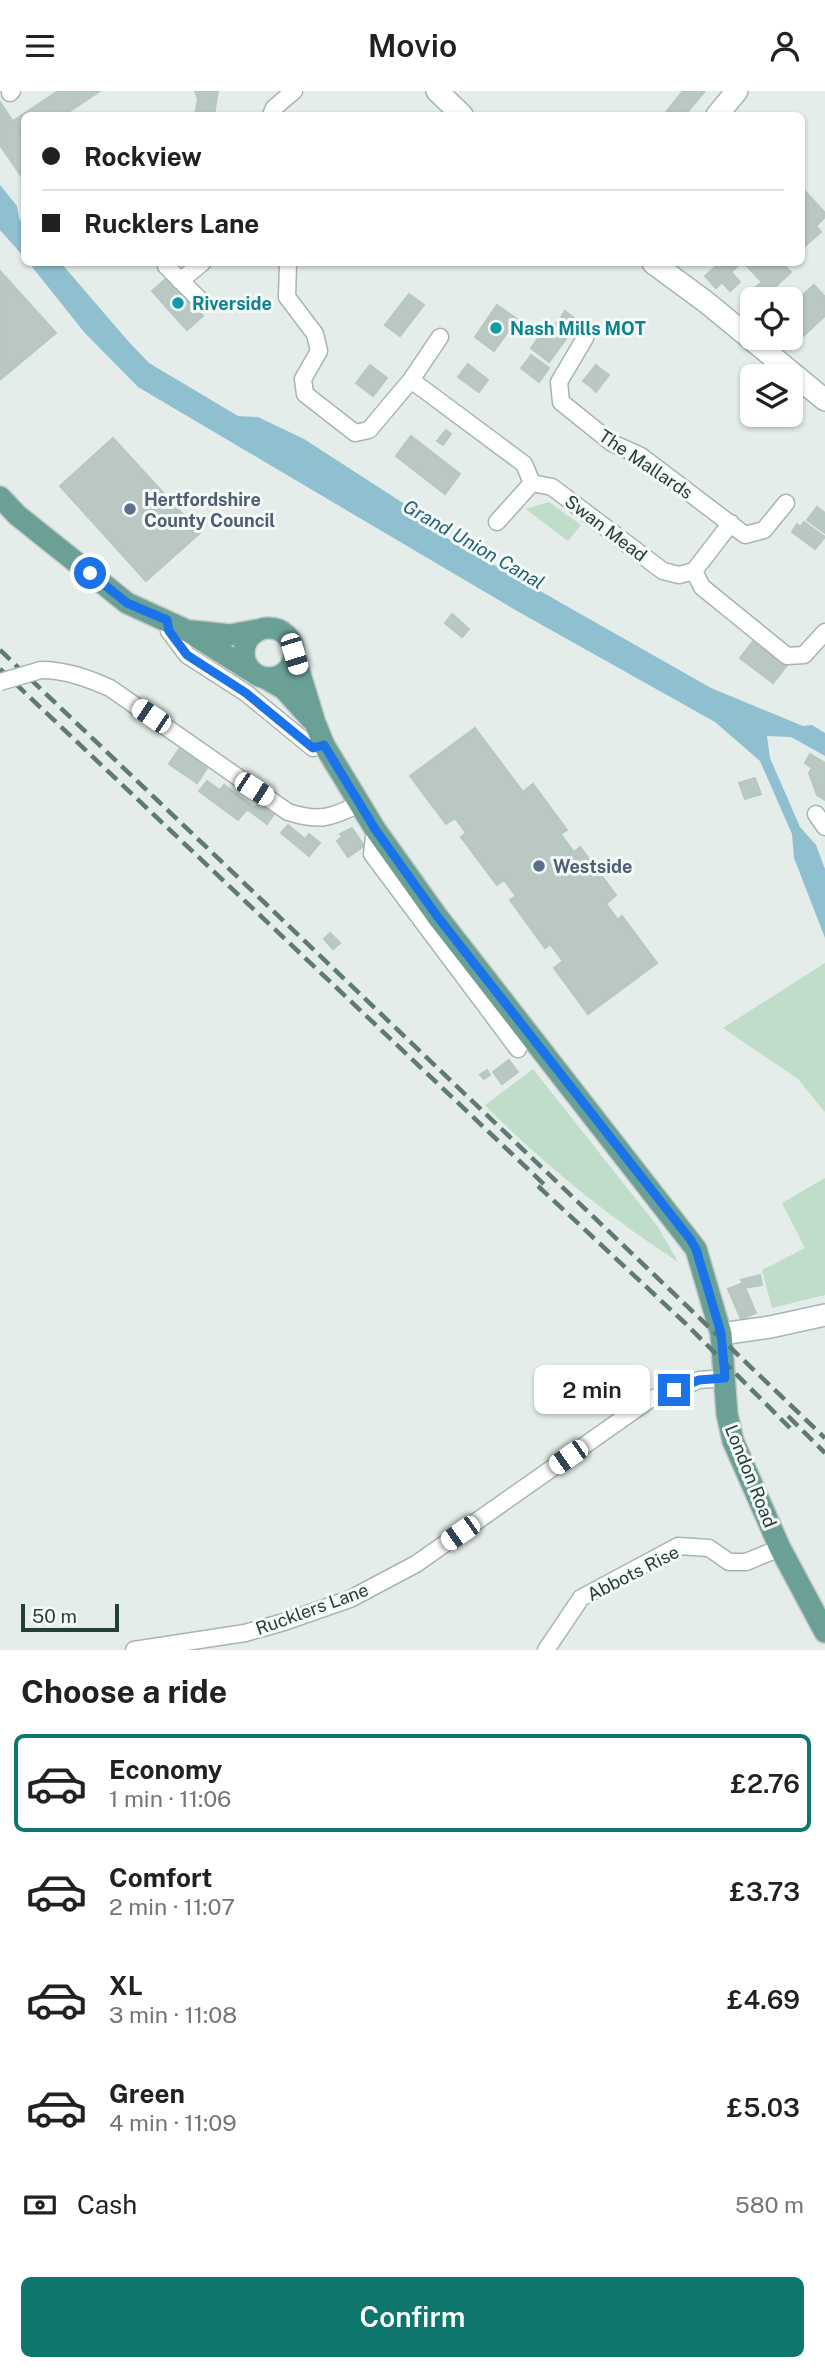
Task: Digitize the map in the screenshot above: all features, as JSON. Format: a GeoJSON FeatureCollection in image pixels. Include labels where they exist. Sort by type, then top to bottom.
{"type":"FeatureCollection","features":[{"type":"Feature","properties":{"kind":"main road","name":"London Road"},"geometry":{"type":"LineString","coordinates":[[0,497],[8,517],[127,603],[177,625],[284,689],[315,723]]}},
{"type":"Feature","properties":{"kind":"main road","name":"London Road"},"geometry":{"type":"LineString","coordinates":[[177,625],[230,635],[257,630]]}},
{"type":"Feature","properties":{"kind":"main road"},"geometry":{"type":"LineString","coordinates":[[276,628],[291,640],[294,654],[290,667],[284,674],[258,675],[244,660],[247,639],[257,630],[276,628]]}},
{"type":"Feature","properties":{"kind":"main road","name":"London Road"},"geometry":{"type":"LineString","coordinates":[[294,654],[324,745],[375,829],[437,916],[696,1249],[721,1333],[727,1414],[733,1441],[780,1548],[825,1632]]}},
{"type":"Feature","properties":{"kind":"street"},"geometry":{"type":"LineString","coordinates":[[272,112],[294,91]]}},
{"type":"Feature","properties":{"kind":"street"},"geometry":{"type":"LineString","coordinates":[[437,91],[460,112]]}},
{"type":"Feature","properties":{"kind":"street"},"geometry":{"type":"LineString","coordinates":[[720,112],[737,91]]}},
{"type":"Feature","properties":{"kind":"street"},"geometry":{"type":"LineString","coordinates":[[166,266],[200,300]]}},
{"type":"Feature","properties":{"kind":"street"},"geometry":{"type":"LineString","coordinates":[[180,281],[198,266]]}},
{"type":"Feature","properties":{"kind":"street"},"geometry":{"type":"LineString","coordinates":[[288,266],[287,297],[315,334],[319,351],[303,379],[305,394],[355,433],[369,430],[411,380],[440,337]]}},
{"type":"Feature","properties":{"kind":"street"},"geometry":{"type":"LineString","coordinates":[[657,266],[706,302],[825,400]]}},
{"type":"Feature","properties":{"kind":"street","name":"The Mallards"},"geometry":{"type":"LineString","coordinates":[[586,338],[559,382],[561,402],[612,443],[641,456],[745,535],[764,530],[786,503]]}},
{"type":"Feature","properties":{"kind":"street"},"geometry":{"type":"LineString","coordinates":[[411,380],[524,464],[532,483],[497,522]]}},
{"type":"Feature","properties":{"kind":"street","name":"Swan Mead"},"geometry":{"type":"LineString","coordinates":[[532,483],[552,487],[663,571],[687,573]]}},
{"type":"Feature","properties":{"kind":"street"},"geometry":{"type":"LineString","coordinates":[[731,523],[687,573],[787,656],[804,655],[825,632]]}},
{"type":"Feature","properties":{"kind":"street"},"geometry":{"type":"LineString","coordinates":[[177,625],[169,631],[187,655],[246,693],[313,748],[324,745]]}},
{"type":"Feature","properties":{"kind":"street"},"geometry":{"type":"LineString","coordinates":[[0,682],[41,670],[58,670],[83,677],[110,688],[288,812],[309,819],[327,816],[359,804]]}},
{"type":"Feature","properties":{"kind":"street"},"geometry":{"type":"LineString","coordinates":[[375,829],[372,854],[518,1049]]}},
{"type":"Feature","properties":{"kind":"street"},"geometry":{"type":"LineString","coordinates":[[721,1333],[771,1327],[825,1315]]}},
{"type":"Feature","properties":{"kind":"street","name":"Rucklers Lane"},"geometry":{"type":"LineString","coordinates":[[134,1650],[245,1633],[350,1599],[416,1564],[649,1400],[699,1380],[725,1378]]}},
{"type":"Feature","properties":{"kind":"street","name":"Abbots Rise"},"geometry":{"type":"LineString","coordinates":[[546,1650],[581,1598],[678,1546],[709,1548],[729,1562],[746,1562],[780,1548]]}},
{"type":"Feature","properties":{"kind":"green space"},"geometry":{"type":"Polygon","coordinates":[[[549,502],[581,525],[568,541],[526,509],[549,502]]]}},
{"type":"Feature","properties":{"kind":"green space"},"geometry":{"type":"Polygon","coordinates":[[[825,963],[825,1112],[798,1079],[723,1028],[825,963]]]}},
{"type":"Feature","properties":{"kind":"green space"},"geometry":{"type":"Polygon","coordinates":[[[533,1069],[658,1227],[678,1262],[577,1188],[485,1105],[533,1069]]]}},
{"type":"Feature","properties":{"kind":"green space"},"geometry":{"type":"Polygon","coordinates":[[[825,1178],[825,1295],[772,1308],[762,1270],[805,1248],[782,1203],[825,1178]]]}},
{"type":"Feature","properties":{"kind":"water"},"geometry":{"type":"Polygon","coordinates":[[[0,185],[17,206],[21,222],[21,254],[0,230],[0,185]]]}},
{"type":"Feature","properties":{"kind":"water"},"geometry":{"type":"Polygon","coordinates":[[[31,266],[64,266],[149,363],[238,416],[258,417],[304,439],[417,512],[422,524],[711,688],[803,726],[812,725],[825,733],[825,756],[791,737],[767,736],[770,758],[800,827],[816,845],[825,869],[825,938],[794,858],[792,834],[760,761],[715,722],[517,611],[138,387],[84,332],[31,266]]]}},
{"type":"Feature","properties":{"kind":"building"},"geometry":{"type":"Polygon","coordinates":[[[58,91],[100,91],[68,112],[26,112],[58,91]]]}},
{"type":"Feature","properties":{"kind":"building"},"geometry":{"type":"Polygon","coordinates":[[[195,91],[218,91],[214,112],[195,112],[198,98],[195,91]]]}},
{"type":"Feature","properties":{"kind":"building"},"geometry":{"type":"Polygon","coordinates":[[[683,91],[705,91],[688,112],[666,112],[683,91]]]}},
{"type":"Feature","properties":{"kind":"building"},"geometry":{"type":"Polygon","coordinates":[[[0,102],[21,134],[21,176],[0,145],[0,102]]]}},
{"type":"Feature","properties":{"kind":"building"},"geometry":{"type":"Polygon","coordinates":[[[21,116],[21,133],[13,121],[21,116]]]}},
{"type":"Feature","properties":{"kind":"building"},"geometry":{"type":"Polygon","coordinates":[[[805,191],[825,213],[825,217],[816,226],[821,232],[805,246],[805,191]]]}},
{"type":"Feature","properties":{"kind":"building"},"geometry":{"type":"Polygon","coordinates":[[[717,266],[738,266],[731,272],[740,282],[730,291],[722,282],[716,288],[705,276],[717,266]]]}},
{"type":"Feature","properties":{"kind":"building"},"geometry":{"type":"Polygon","coordinates":[[[747,266],[785,266],[791,272],[775,287],[756,287],[762,282],[747,266]]]}},
{"type":"Feature","properties":{"kind":"building"},"geometry":{"type":"Polygon","coordinates":[[[0,271],[56,333],[1,379],[0,377],[0,271]]]}},
{"type":"Feature","properties":{"kind":"building","name":"Riverside"},"geometry":{"type":"Polygon","coordinates":[[[168,277],[203,316],[187,330],[152,291],[168,277]]]}},
{"type":"Feature","properties":{"kind":"building"},"geometry":{"type":"Polygon","coordinates":[[[814,285],[825,297],[825,316],[803,336],[803,295],[814,285]]]}},
{"type":"Feature","properties":{"kind":"building"},"geometry":{"type":"Polygon","coordinates":[[[409,294],[424,305],[400,336],[385,325],[409,294]]]}},
{"type":"Feature","properties":{"kind":"building","name":"Nash Mills MOT"},"geometry":{"type":"Polygon","coordinates":[[[497,305],[517,319],[494,351],[475,337],[497,305]]]}},
{"type":"Feature","properties":{"kind":"building"},"geometry":{"type":"Polygon","coordinates":[[[565,311],[579,322],[574,329],[560,319],[565,311]]]}},
{"type":"Feature","properties":{"kind":"building"},"geometry":{"type":"Polygon","coordinates":[[[560,319],[574,329],[569,336],[554,326],[560,319]]]}},
{"type":"Feature","properties":{"kind":"building"},"geometry":{"type":"Polygon","coordinates":[[[548,325],[566,339],[549,362],[531,348],[548,325]]]}},
{"type":"Feature","properties":{"kind":"building"},"geometry":{"type":"Polygon","coordinates":[[[531,355],[549,368],[544,375],[526,362],[531,355]]]}},
{"type":"Feature","properties":{"kind":"building"},"geometry":{"type":"Polygon","coordinates":[[[526,362],[544,375],[539,382],[521,368],[526,362]]]}},
{"type":"Feature","properties":{"kind":"building"},"geometry":{"type":"Polygon","coordinates":[[[468,364],[488,380],[479,392],[458,377],[468,364]]]}},
{"type":"Feature","properties":{"kind":"building"},"geometry":{"type":"Polygon","coordinates":[[[370,365],[387,378],[373,396],[356,383],[370,365]]]}},
{"type":"Feature","properties":{"kind":"building"},"geometry":{"type":"Polygon","coordinates":[[[596,365],[602,370],[590,386],[583,381],[596,365]]]}},
{"type":"Feature","properties":{"kind":"building"},"geometry":{"type":"Polygon","coordinates":[[[602,370],[609,375],[596,392],[590,386],[602,370]]]}},
{"type":"Feature","properties":{"kind":"building"},"geometry":{"type":"Polygon","coordinates":[[[446,430],[451,434],[443,445],[437,441],[446,430]]]}},
{"type":"Feature","properties":{"kind":"building"},"geometry":{"type":"Polygon","coordinates":[[[411,436],[460,474],[445,494],[396,456],[411,436]]]}},
{"type":"Feature","properties":{"kind":"building","name":"Hertfordshire County Council"},"geometry":{"type":"Polygon","coordinates":[[[113,438],[200,533],[146,581],[60,486],[113,438]]]}},
{"type":"Feature","properties":{"kind":"building"},"geometry":{"type":"Polygon","coordinates":[[[817,507],[825,513],[825,533],[807,520],[817,507]]]}},
{"type":"Feature","properties":{"kind":"building"},"geometry":{"type":"Polygon","coordinates":[[[804,522],[825,537],[815,549],[792,532],[797,524],[800,527],[804,522]]]}},
{"type":"Feature","properties":{"kind":"building"},"geometry":{"type":"Polygon","coordinates":[[[452,614],[469,629],[462,637],[445,623],[452,614]]]}},
{"type":"Feature","properties":{"kind":"building"},"geometry":{"type":"Polygon","coordinates":[[[755,639],[788,664],[773,683],[740,658],[755,639]]]}},
{"type":"Feature","properties":{"kind":"building","name":"Westside"},"geometry":{"type":"Polygon","coordinates":[[[475,728],[523,792],[533,784],[567,830],[561,834],[564,839],[574,852],[580,847],[616,895],[606,904],[618,920],[622,916],[657,963],[588,1014],[554,968],[563,961],[550,944],[545,948],[510,900],[516,896],[504,880],[497,885],[461,837],[466,833],[455,818],[446,824],[410,776],[475,728]]]}},
{"type":"Feature","properties":{"kind":"building"},"geometry":{"type":"Polygon","coordinates":[[[179,749],[207,768],[197,783],[169,764],[179,749]]]}},
{"type":"Feature","properties":{"kind":"building"},"geometry":{"type":"Polygon","coordinates":[[[810,754],[825,763],[825,800],[817,795],[809,773],[812,768],[805,763],[810,754]]]}},
{"type":"Feature","properties":{"kind":"building"},"geometry":{"type":"Polygon","coordinates":[[[755,778],[761,794],[745,799],[739,783],[755,778]]]}},
{"type":"Feature","properties":{"kind":"building"},"geometry":{"type":"Polygon","coordinates":[[[207,781],[220,790],[224,785],[255,808],[258,803],[274,814],[267,824],[247,809],[238,820],[199,791],[207,781]]]}},
{"type":"Feature","properties":{"kind":"building"},"geometry":{"type":"Polygon","coordinates":[[[288,825],[305,839],[309,834],[320,843],[309,856],[281,833],[288,825]]]}},
{"type":"Feature","properties":{"kind":"building"},"geometry":{"type":"Polygon","coordinates":[[[352,828],[364,846],[348,857],[337,841],[342,837],[340,834],[352,828]]]}},
{"type":"Feature","properties":{"kind":"building"},"geometry":{"type":"Polygon","coordinates":[[[330,933],[340,943],[333,949],[324,939],[330,933]]]}},
{"type":"Feature","properties":{"kind":"building"},"geometry":{"type":"Polygon","coordinates":[[[509,1060],[518,1072],[502,1084],[493,1072],[509,1060]]]}},
{"type":"Feature","properties":{"kind":"building"},"geometry":{"type":"Polygon","coordinates":[[[487,1070],[490,1075],[484,1079],[480,1075],[487,1070]]]}},
{"type":"Feature","properties":{"kind":"building"},"geometry":{"type":"Polygon","coordinates":[[[760,1275],[762,1285],[745,1288],[741,1280],[760,1275]]]}},
{"type":"Feature","properties":{"kind":"building"},"geometry":{"type":"Polygon","coordinates":[[[743,1283],[756,1313],[741,1319],[728,1289],[743,1283]]]}},
{"type":"Feature","properties":{"kind":"railway"},"geometry":{"type":"LineString","coordinates":[[0,650],[825,1438]]}},
{"type":"Feature","properties":{"kind":"railway"},"geometry":{"type":"LineString","coordinates":[[0,669],[549,1189]]}},
{"type":"Feature","properties":{"kind":"railway"},"geometry":{"type":"LineString","coordinates":[[538,1186],[685,1323],[790,1428]]}},
{"type":"Feature","properties":{"kind":"railway"},"geometry":{"type":"LineString","coordinates":[[788,1416],[825,1453]]}},
{"type":"Feature","properties":{"kind":"place","name":"Riverside"},"geometry":{"type":"Point","coordinates":[178,303]}},
{"type":"Feature","properties":{"kind":"place","name":"Nash Mills MOT"},"geometry":{"type":"Point","coordinates":[496,328]}},
{"type":"Feature","properties":{"kind":"place","name":"Hertfordshire County Council"},"geometry":{"type":"Point","coordinates":[130,509]}},
{"type":"Feature","properties":{"kind":"place","name":"Westside"},"geometry":{"type":"Point","coordinates":[539,866]}},
{"type":"Feature","properties":{"kind":"route"},"geometry":{"type":"LineString","coordinates":[[90,573],[127,603],[167,620],[169,631],[187,655],[246,693],[313,748],[324,745],[375,829],[437,916],[690,1239],[696,1249],[721,1333],[725,1378],[699,1380],[674,1390]]}},
{"type":"Feature","properties":{"kind":"water label","name":"Grand Union Canal"},"geometry":{"type":"Point","coordinates":[474,544]}}]}
